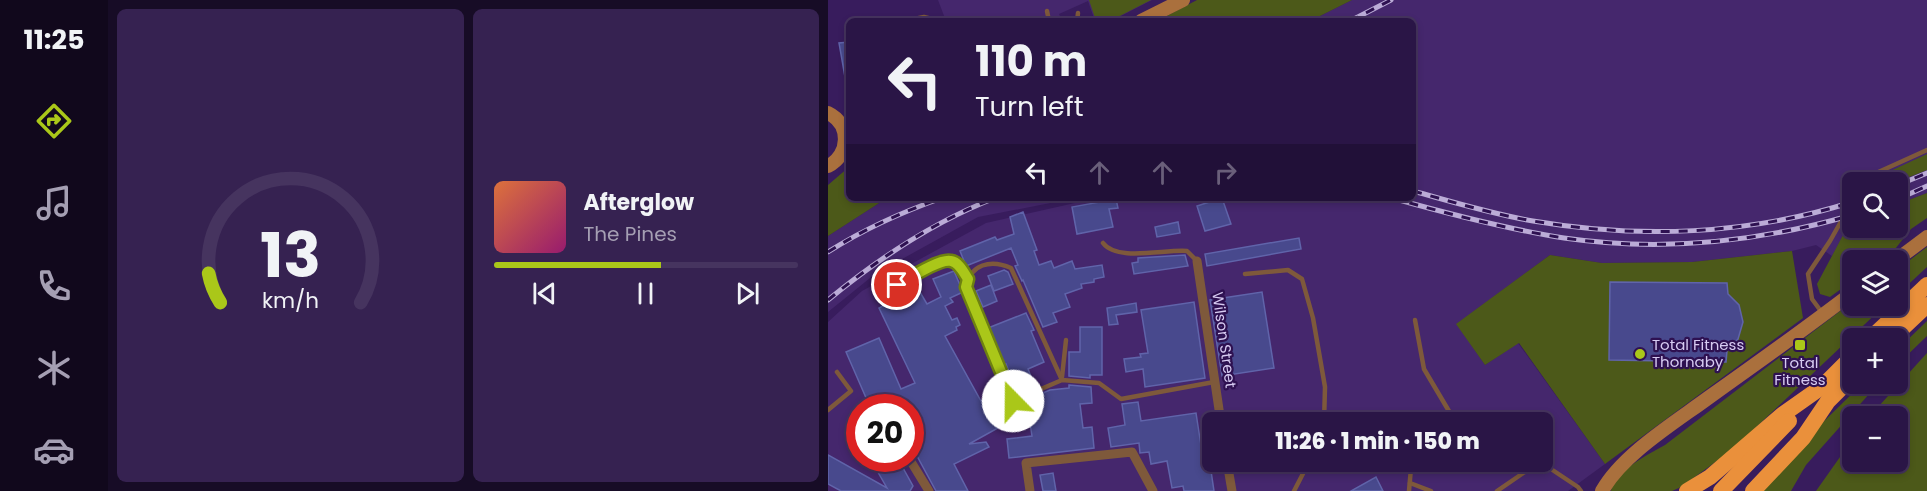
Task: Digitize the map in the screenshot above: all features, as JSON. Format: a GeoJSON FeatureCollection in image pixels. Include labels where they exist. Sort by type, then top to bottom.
{"type":"FeatureCollection","features":[{"type":"Feature","properties":{"kind":"highway"},"geometry":{"type":"LineString","coordinates":[[1882,328],[1927,285]]}},
{"type":"Feature","properties":{"kind":"highway"},"geometry":{"type":"LineString","coordinates":[[1903,328],[1927,305]]}},
{"type":"Feature","properties":{"kind":"highway"},"geometry":{"type":"LineString","coordinates":[[1742,491],[1825,394],[1842,371]]}},
{"type":"Feature","properties":{"kind":"highway"},"geometry":{"type":"LineString","coordinates":[[1687,491],[1710,477],[1782,415],[1842,383]]}},
{"type":"Feature","properties":{"kind":"highway"},"geometry":{"type":"LineString","coordinates":[[1720,491],[1825,394]]}},
{"type":"Feature","properties":{"kind":"highway"},"geometry":{"type":"LineString","coordinates":[[1753,491],[1803,438],[1825,394]]}},
{"type":"Feature","properties":{"kind":"main road"},"geometry":{"type":"LineString","coordinates":[[1147,18],[1183,0]]}},
{"type":"Feature","properties":{"kind":"main road"},"geometry":{"type":"LineString","coordinates":[[828,166],[845,153],[845,133],[838,118]]}},
{"type":"Feature","properties":{"kind":"main road"},"geometry":{"type":"LineString","coordinates":[[1908,251],[1927,237]]}},
{"type":"Feature","properties":{"kind":"main road"},"geometry":{"type":"LineString","coordinates":[[1602,491],[1609,477],[1661,433],[1842,301]]}},
{"type":"Feature","properties":{"kind":"street","name":"Wilson Street"},"geometry":{"type":"LineString","coordinates":[[1197,261],[1219,412]]}},
{"type":"Feature","properties":{"kind":"street"},"geometry":{"type":"LineString","coordinates":[[1030,491],[1026,463],[1132,452],[1153,491]]}},
{"type":"Feature","properties":{"kind":"street"},"geometry":{"type":"LineString","coordinates":[[917,472],[929,491]]}},
{"type":"Feature","properties":{"kind":"street"},"geometry":{"type":"LineString","coordinates":[[1229,472],[1232,491]]}},
{"type":"Feature","properties":{"kind":"lane"},"geometry":{"type":"LineString","coordinates":[[1047,11],[1048,18]]}},
{"type":"Feature","properties":{"kind":"lane"},"geometry":{"type":"LineString","coordinates":[[1077,18],[1078,13]]}},
{"type":"Feature","properties":{"kind":"lane"},"geometry":{"type":"LineString","coordinates":[[1878,172],[1927,150]]}},
{"type":"Feature","properties":{"kind":"lane"},"geometry":{"type":"LineString","coordinates":[[1823,315],[1812,299],[1808,274],[1842,220]]}},
{"type":"Feature","properties":{"kind":"lane"},"geometry":{"type":"LineString","coordinates":[[1103,243],[1108,249],[1121,253],[1187,251],[1197,261]]}},
{"type":"Feature","properties":{"kind":"lane"},"geometry":{"type":"LineString","coordinates":[[878,296],[937,264],[950,260],[955,262],[968,279]]}},
{"type":"Feature","properties":{"kind":"lane"},"geometry":{"type":"LineString","coordinates":[[1062,380],[1011,268],[1000,263],[984,264],[972,272],[966,287],[1013,401],[1062,380],[1099,383],[1121,399],[1214,382]]}},
{"type":"Feature","properties":{"kind":"lane"},"geometry":{"type":"LineString","coordinates":[[1245,274],[1288,270],[1302,279],[1313,318],[1325,387],[1324,412]]}},
{"type":"Feature","properties":{"kind":"lane"},"geometry":{"type":"LineString","coordinates":[[1415,320],[1424,369],[1449,412]]}},
{"type":"Feature","properties":{"kind":"lane"},"geometry":{"type":"LineString","coordinates":[[1062,380],[1066,340]]}},
{"type":"Feature","properties":{"kind":"lane"},"geometry":{"type":"LineString","coordinates":[[828,410],[850,391],[837,372]]}},
{"type":"Feature","properties":{"kind":"lane"},"geometry":{"type":"LineString","coordinates":[[1553,471],[1581,491]]}},
{"type":"Feature","properties":{"kind":"lane"},"geometry":{"type":"LineString","coordinates":[[1294,491],[1304,472]]}},
{"type":"Feature","properties":{"kind":"lane"},"geometry":{"type":"LineString","coordinates":[[1409,491],[1412,472]]}},
{"type":"Feature","properties":{"kind":"lane"},"geometry":{"type":"LineString","coordinates":[[1497,491],[1525,472]]}},
{"type":"Feature","properties":{"kind":"lane"},"geometry":{"type":"LineString","coordinates":[[1410,483],[1431,491]]}},
{"type":"Feature","properties":{"kind":"shaded area"},"geometry":{"type":"Polygon","coordinates":[[[938,0],[1152,0],[1117,18],[1094,18],[1088,1],[1059,14],[1061,18],[945,18],[938,0]]]}},
{"type":"Feature","properties":{"kind":"shaded area"},"geometry":{"type":"Polygon","coordinates":[[[1352,0],[1927,0],[1927,193],[1908,200],[1908,172],[1842,172],[1842,238],[1832,256],[1816,245],[1792,251],[1692,262],[1602,263],[1550,255],[1457,324],[1485,365],[1518,343],[1605,464],[1568,491],[828,491],[828,322],[862,291],[986,223],[1084,201],[1416,201],[1416,18],[1316,18],[1352,0]]]}},
{"type":"Feature","properties":{"kind":"shaded area"},"geometry":{"type":"Polygon","coordinates":[[[882,201],[1061,201],[978,217],[875,274],[828,312],[828,236],[882,201]]]}},
{"type":"Feature","properties":{"kind":"green space"},"geometry":{"type":"Polygon","coordinates":[[[1089,0],[1151,0],[1116,18],[1095,18],[1089,0]]]}},
{"type":"Feature","properties":{"kind":"green space"},"geometry":{"type":"Polygon","coordinates":[[[1197,0],[1352,0],[1316,18],[1163,18],[1197,0]]]}},
{"type":"Feature","properties":{"kind":"green space"},"geometry":{"type":"Polygon","coordinates":[[[1927,154],[1927,170],[1908,177],[1908,172],[1888,172],[1927,154]]]}},
{"type":"Feature","properties":{"kind":"green space"},"geometry":{"type":"Polygon","coordinates":[[[846,170],[846,201],[882,201],[828,236],[828,185],[846,170]]]}},
{"type":"Feature","properties":{"kind":"green space"},"geometry":{"type":"Polygon","coordinates":[[[1927,193],[1927,218],[1908,233],[1908,200],[1927,193]]]}},
{"type":"Feature","properties":{"kind":"green space"},"geometry":{"type":"Polygon","coordinates":[[[1842,237],[1904,238],[1894,250],[1842,250],[1842,288],[1830,297],[1820,294],[1817,284],[1842,237]]]}},
{"type":"Feature","properties":{"kind":"green space"},"geometry":{"type":"Polygon","coordinates":[[[1927,247],[1927,267],[1908,285],[1908,261],[1927,247]]]}},
{"type":"Feature","properties":{"kind":"green space","name":"Total Fitness Thornaby"},"geometry":{"type":"Polygon","coordinates":[[[1792,251],[1803,318],[1605,464],[1519,343],[1485,365],[1456,324],[1550,255],[1602,263],[1692,262],[1792,251]]]}},
{"type":"Feature","properties":{"kind":"green space"},"geometry":{"type":"Polygon","coordinates":[[[1842,310],[1842,316],[1873,316],[1861,328],[1842,328],[1842,346],[1732,450],[1681,487],[1672,491],[1611,491],[1613,484],[1625,470],[1665,445],[1842,310]]]}},
{"type":"Feature","properties":{"kind":"green space"},"geometry":{"type":"Polygon","coordinates":[[[1927,321],[1927,336],[1908,354],[1908,339],[1927,321]]]}},
{"type":"Feature","properties":{"kind":"green space"},"geometry":{"type":"Polygon","coordinates":[[[1927,353],[1927,491],[1816,491],[1842,454],[1842,472],[1908,472],[1908,406],[1879,406],[1890,394],[1908,394],[1908,374],[1927,353]]]}},
{"type":"Feature","properties":{"kind":"green space"},"geometry":{"type":"Polygon","coordinates":[[[1852,394],[1869,394],[1858,406],[1842,406],[1842,424],[1806,465],[1791,491],[1761,491],[1817,428],[1852,394]]]}},
{"type":"Feature","properties":{"kind":"building"},"geometry":{"type":"Polygon","coordinates":[[[846,42],[845,77],[839,43],[846,42]]]}},
{"type":"Feature","properties":{"kind":"building"},"geometry":{"type":"Polygon","coordinates":[[[1116,201],[1118,208],[1109,209],[1113,227],[1077,234],[1072,207],[1116,201]]]}},
{"type":"Feature","properties":{"kind":"building"},"geometry":{"type":"Polygon","coordinates":[[[1213,201],[1223,201],[1231,224],[1205,231],[1197,206],[1213,201]]]}},
{"type":"Feature","properties":{"kind":"building"},"geometry":{"type":"Polygon","coordinates":[[[1023,212],[1037,250],[1034,251],[1039,265],[1051,261],[1054,268],[1072,261],[1075,269],[1102,265],[1104,277],[1094,279],[1094,282],[1081,284],[1082,288],[1065,294],[1070,307],[1053,313],[1057,322],[1043,327],[1015,266],[1018,265],[1011,248],[966,266],[960,251],[995,237],[997,240],[1014,234],[1010,217],[1023,212]]]}},
{"type":"Feature","properties":{"kind":"building"},"geometry":{"type":"Polygon","coordinates":[[[1178,222],[1180,233],[1157,237],[1155,227],[1178,222]]]}},
{"type":"Feature","properties":{"kind":"building"},"geometry":{"type":"Polygon","coordinates":[[[1299,238],[1301,249],[1207,266],[1205,254],[1299,238]]]}},
{"type":"Feature","properties":{"kind":"building"},"geometry":{"type":"Polygon","coordinates":[[[1185,255],[1188,266],[1134,274],[1132,263],[1138,262],[1138,258],[1185,255]]]}},
{"type":"Feature","properties":{"kind":"building"},"geometry":{"type":"Polygon","coordinates":[[[1004,270],[1008,272],[1013,284],[994,291],[988,276],[1004,270]]]}},
{"type":"Feature","properties":{"kind":"building"},"geometry":{"type":"Polygon","coordinates":[[[954,271],[963,292],[950,298],[953,302],[945,306],[952,320],[957,318],[960,325],[956,327],[957,330],[945,336],[981,401],[993,395],[1007,423],[969,444],[986,442],[989,447],[954,464],[968,491],[936,491],[924,469],[924,394],[864,394],[846,352],[879,338],[901,389],[915,383],[879,308],[917,287],[927,304],[941,297],[933,279],[954,271]]]}},
{"type":"Feature","properties":{"kind":"building"},"geometry":{"type":"Polygon","coordinates":[[[1610,282],[1727,283],[1728,294],[1739,305],[1743,322],[1738,339],[1727,351],[1726,362],[1609,360],[1610,282]]]}},
{"type":"Feature","properties":{"kind":"building"},"geometry":{"type":"Polygon","coordinates":[[[991,285],[997,301],[983,307],[976,291],[991,285]]]}},
{"type":"Feature","properties":{"kind":"building"},"geometry":{"type":"Polygon","coordinates":[[[1262,292],[1274,368],[1222,376],[1210,300],[1262,292]]]}},
{"type":"Feature","properties":{"kind":"building"},"geometry":{"type":"Polygon","coordinates":[[[1194,302],[1205,378],[1145,387],[1143,369],[1126,372],[1124,359],[1141,357],[1140,354],[1148,353],[1141,310],[1194,302]]]}},
{"type":"Feature","properties":{"kind":"building"},"geometry":{"type":"Polygon","coordinates":[[[1136,303],[1137,312],[1116,315],[1118,324],[1109,325],[1107,308],[1136,303]]]}},
{"type":"Feature","properties":{"kind":"building"},"geometry":{"type":"Polygon","coordinates":[[[1026,313],[1044,362],[1028,369],[1034,384],[1017,391],[1006,364],[1003,365],[988,328],[1026,313]]]}},
{"type":"Feature","properties":{"kind":"building"},"geometry":{"type":"Polygon","coordinates":[[[1080,327],[1102,327],[1102,375],[1090,375],[1090,378],[1069,376],[1069,352],[1080,352],[1080,327]]]}},
{"type":"Feature","properties":{"kind":"building"},"geometry":{"type":"Polygon","coordinates":[[[1069,385],[1091,387],[1092,403],[1080,404],[1083,428],[1092,427],[1094,448],[1009,458],[1007,439],[1032,436],[1029,417],[1040,416],[1038,395],[1050,390],[1069,388],[1069,385]]]}},
{"type":"Feature","properties":{"kind":"building"},"geometry":{"type":"Polygon","coordinates":[[[1138,402],[1141,421],[1196,413],[1202,452],[1202,472],[1211,472],[1214,491],[1184,491],[1183,486],[1172,488],[1167,461],[1151,464],[1149,452],[1140,453],[1139,443],[1111,447],[1108,428],[1125,425],[1122,404],[1138,402]]]}},
{"type":"Feature","properties":{"kind":"building"},"geometry":{"type":"Polygon","coordinates":[[[828,455],[846,465],[846,472],[858,472],[887,488],[878,472],[905,472],[913,486],[910,491],[841,491],[828,484],[828,455]]]}},
{"type":"Feature","properties":{"kind":"building"},"geometry":{"type":"Polygon","coordinates":[[[1053,473],[1056,491],[1043,491],[1040,475],[1053,473]]]}},
{"type":"Feature","properties":{"kind":"building"},"geometry":{"type":"Polygon","coordinates":[[[1376,477],[1383,491],[1351,491],[1376,477]]]}},
{"type":"Feature","properties":{"kind":"railway"},"geometry":{"type":"LineString","coordinates":[[1356,18],[1391,0]]}},
{"type":"Feature","properties":{"kind":"railway"},"geometry":{"type":"LineString","coordinates":[[1908,181],[1927,173]]}},
{"type":"Feature","properties":{"kind":"railway"},"geometry":{"type":"LineString","coordinates":[[1908,195],[1927,186]]}},
{"type":"Feature","properties":{"kind":"railway"},"geometry":{"type":"LineString","coordinates":[[1416,192],[1533,221],[1573,227],[1653,232],[1734,227],[1813,213],[1842,205]]}},
{"type":"Feature","properties":{"kind":"railway"},"geometry":{"type":"LineString","coordinates":[[828,252],[884,222],[934,201]]}},
{"type":"Feature","properties":{"kind":"railway"},"geometry":{"type":"LineString","coordinates":[[828,300],[907,242],[950,218],[988,201]]}},
{"type":"Feature","properties":{"kind":"railway"},"geometry":{"type":"LineString","coordinates":[[1403,201],[1478,221],[1542,234],[1600,242],[1637,244],[1710,242],[1746,238],[1842,218]]}},
{"type":"Feature","properties":{"kind":"place","name":"Total Fitness"},"geometry":{"type":"Point","coordinates":[1800,345]}},
{"type":"Feature","properties":{"kind":"place","name":"Total Fitness Thornaby"},"geometry":{"type":"Point","coordinates":[1640,354]}},
{"type":"Feature","properties":{"kind":"route"},"geometry":{"type":"LineString","coordinates":[[897,285],[937,264],[950,260],[955,262],[968,279],[966,287],[1013,401]]}}]}
